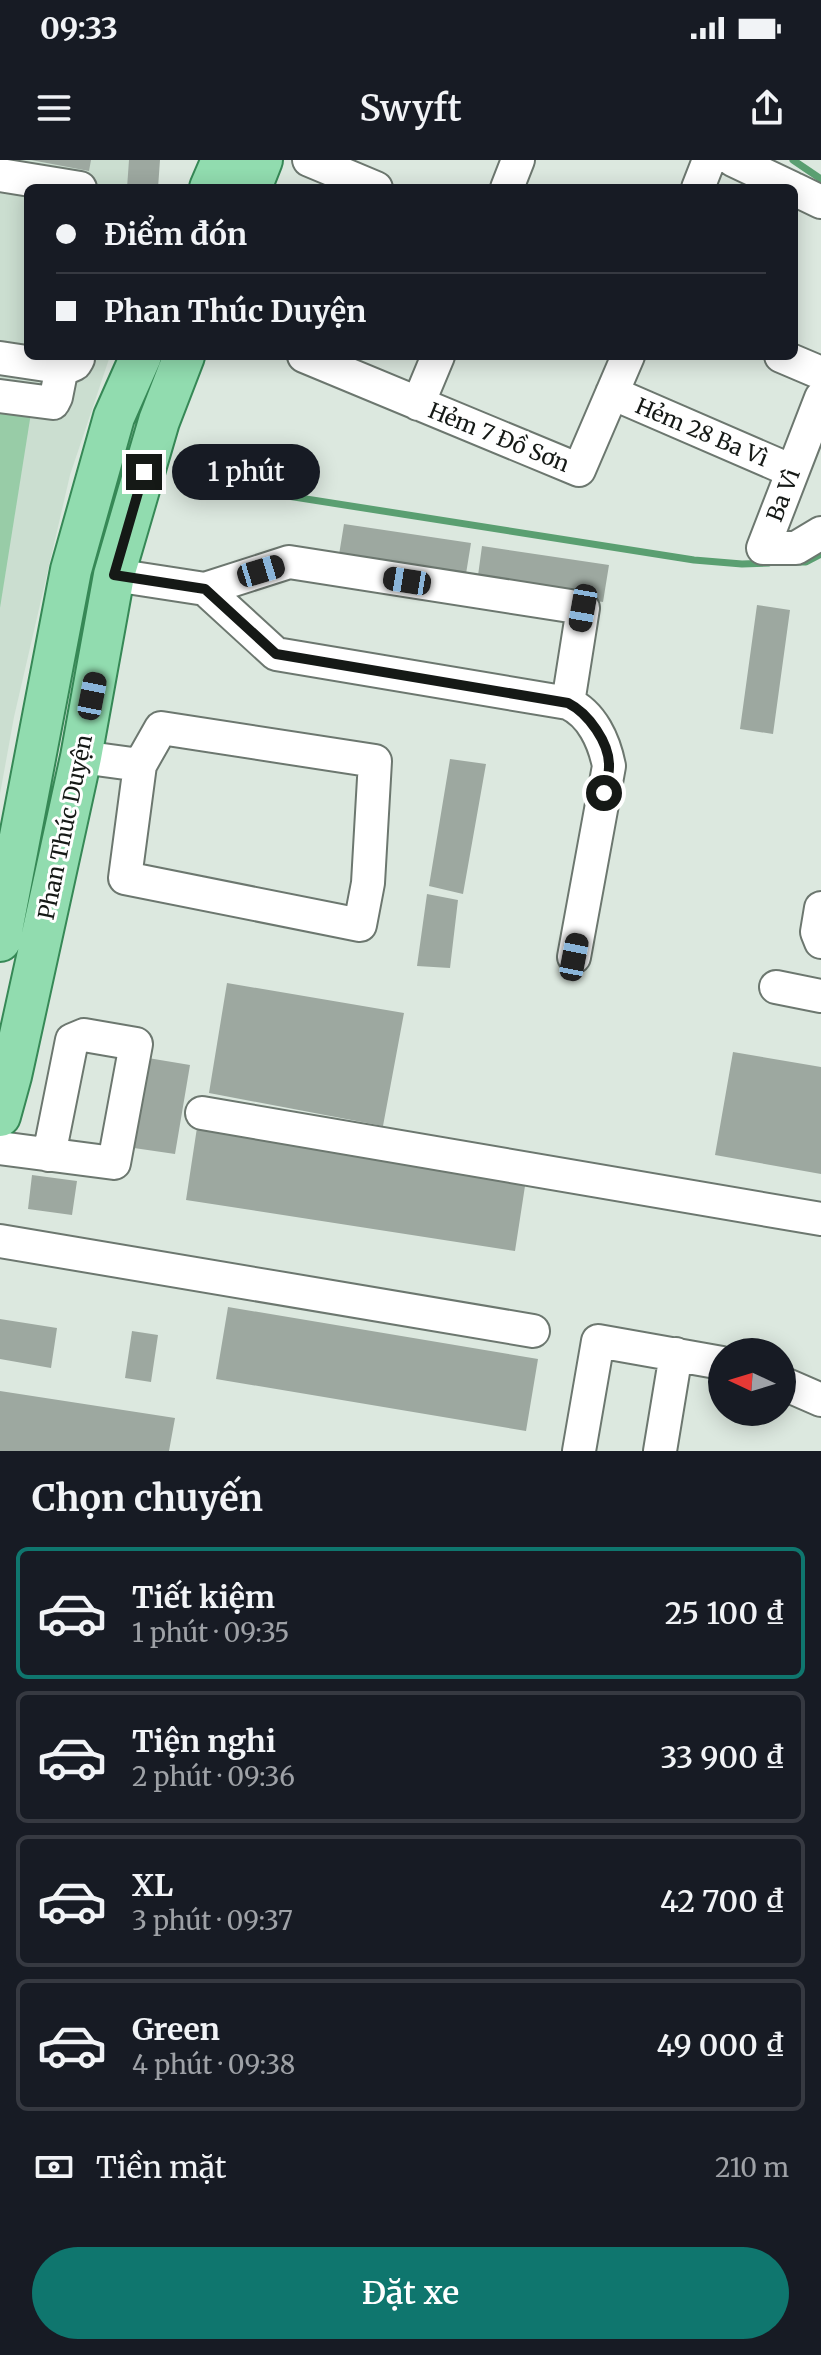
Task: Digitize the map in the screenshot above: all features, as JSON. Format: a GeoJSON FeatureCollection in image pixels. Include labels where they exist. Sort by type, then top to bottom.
{"type":"FeatureCollection","features":[{"type":"Feature","properties":{"kind":"main road"},"geometry":{"type":"LineString","coordinates":[[212,184],[222,160]]}},
{"type":"Feature","properties":{"kind":"main road"},"geometry":{"type":"LineString","coordinates":[[253,184],[262,160]]}},
{"type":"Feature","properties":{"kind":"main road","name":"Phan Thúc Duyện"},"geometry":{"type":"LineString","coordinates":[[0,941],[8,848],[71,570],[114,417],[139,360]]}},
{"type":"Feature","properties":{"kind":"main road","name":"Phan Thúc Duyện"},"geometry":{"type":"LineString","coordinates":[[0,1116],[6,1075],[81,757],[114,575],[159,421],[182,360]]}},
{"type":"Feature","properties":{"kind":"street"},"geometry":{"type":"LineString","coordinates":[[309,160],[366,184]]}},
{"type":"Feature","properties":{"kind":"street"},"geometry":{"type":"LineString","coordinates":[[509,184],[518,160]]}},
{"type":"Feature","properties":{"kind":"street"},"geometry":{"type":"LineString","coordinates":[[700,184],[709,160]]}},
{"type":"Feature","properties":{"kind":"street"},"geometry":{"type":"LineString","coordinates":[[733,160],[784,184]]}},
{"type":"Feature","properties":{"kind":"street"},"geometry":{"type":"LineString","coordinates":[[0,175],[55,184]]}},
{"type":"Feature","properties":{"kind":"street"},"geometry":{"type":"LineString","coordinates":[[798,190],[821,202]]}},
{"type":"Feature","properties":{"kind":"street"},"geometry":{"type":"LineString","coordinates":[[0,358],[24,359]]}},
{"type":"Feature","properties":{"kind":"street"},"geometry":{"type":"LineString","coordinates":[[0,396],[53,403],[70,361],[47,360]]}},
{"type":"Feature","properties":{"kind":"street","name":"Hẻm 7 Đồ Sơn"},"geometry":{"type":"LineString","coordinates":[[314,360],[579,470],[612,393]]}},
{"type":"Feature","properties":{"kind":"street"},"geometry":{"type":"LineString","coordinates":[[418,404],[436,360]]}},
{"type":"Feature","properties":{"kind":"street"},"geometry":{"type":"LineString","coordinates":[[612,393],[626,360]]}},
{"type":"Feature","properties":{"kind":"street"},"geometry":{"type":"LineString","coordinates":[[790,360],[821,373]]}},
{"type":"Feature","properties":{"kind":"street","name":"Hẻm 28 Ba Vì"},"geometry":{"type":"LineString","coordinates":[[612,393],[792,471]]}},
{"type":"Feature","properties":{"kind":"street","name":"Ba Vì"},"geometry":{"type":"LineString","coordinates":[[821,398],[763,548],[796,548],[821,533]]}},
{"type":"Feature","properties":{"kind":"street"},"geometry":{"type":"LineString","coordinates":[[114,575],[205,589],[289,562],[583,608],[568,703]]}},
{"type":"Feature","properties":{"kind":"street"},"geometry":{"type":"LineString","coordinates":[[205,589],[276,654],[568,703],[578,708],[589,720],[606,750],[609,766],[574,957]]}},
{"type":"Feature","properties":{"kind":"street"},"geometry":{"type":"LineString","coordinates":[[161,728],[375,761],[368,883],[360,925],[125,878],[140,765],[161,728]]}},
{"type":"Feature","properties":{"kind":"street"},"geometry":{"type":"LineString","coordinates":[[81,757],[140,765]]}},
{"type":"Feature","properties":{"kind":"street"},"geometry":{"type":"LineString","coordinates":[[821,908],[817,932],[821,942]]}},
{"type":"Feature","properties":{"kind":"street"},"geometry":{"type":"LineString","coordinates":[[776,987],[821,996]]}},
{"type":"Feature","properties":{"kind":"street"},"geometry":{"type":"LineString","coordinates":[[202,1113],[821,1219]]}},
{"type":"Feature","properties":{"kind":"street"},"geometry":{"type":"LineString","coordinates":[[0,1148],[49,1155]]}},
{"type":"Feature","properties":{"kind":"street"},"geometry":{"type":"LineString","coordinates":[[0,1241],[533,1331]]}},
{"type":"Feature","properties":{"kind":"street"},"geometry":{"type":"LineString","coordinates":[[579,1451],[598,1341],[708,1360]]}},
{"type":"Feature","properties":{"kind":"street"},"geometry":{"type":"LineString","coordinates":[[660,1451],[676,1354]]}},
{"type":"Feature","properties":{"kind":"street"},"geometry":{"type":"LineString","coordinates":[[796,1389],[821,1400]]}},
{"type":"Feature","properties":{"kind":"shaded area"},"geometry":{"type":"Polygon","coordinates":[[[0,160],[149,160],[146,184],[24,184],[24,360],[109,360],[70,475],[14,717],[0,794],[0,160]]]}},
{"type":"Feature","properties":{"kind":"green space"},"geometry":{"type":"Polygon","coordinates":[[[0,408],[31,413],[0,608],[0,408]]]}},
{"type":"Feature","properties":{"kind":"building"},"geometry":{"type":"Polygon","coordinates":[[[31,160],[91,160],[89,171],[31,160]]]}},
{"type":"Feature","properties":{"kind":"building"},"geometry":{"type":"Polygon","coordinates":[[[129,160],[160,160],[158,184],[127,184],[129,160]]]}},
{"type":"Feature","properties":{"kind":"building"},"geometry":{"type":"Polygon","coordinates":[[[344,524],[471,543],[465,580],[338,561],[344,524]]]}},
{"type":"Feature","properties":{"kind":"building"},"geometry":{"type":"Polygon","coordinates":[[[482,546],[609,565],[603,602],[477,583],[482,546]]]}},
{"type":"Feature","properties":{"kind":"building"},"geometry":{"type":"Polygon","coordinates":[[[757,605],[790,610],[773,734],[740,729],[757,605]]]}},
{"type":"Feature","properties":{"kind":"building"},"geometry":{"type":"Polygon","coordinates":[[[450,759],[486,764],[463,894],[429,886],[450,759]]]}},
{"type":"Feature","properties":{"kind":"building"},"geometry":{"type":"Polygon","coordinates":[[[427,894],[458,900],[450,968],[417,966],[427,894]]]}},
{"type":"Feature","properties":{"kind":"building"},"geometry":{"type":"Polygon","coordinates":[[[227,983],[404,1013],[383,1126],[209,1093],[227,983]]]}},
{"type":"Feature","properties":{"kind":"building"},"geometry":{"type":"Polygon","coordinates":[[[733,1052],[821,1067],[821,1174],[715,1155],[733,1052]]]}},
{"type":"Feature","properties":{"kind":"building"},"geometry":{"type":"Polygon","coordinates":[[[148,1058],[190,1065],[175,1154],[134,1148],[139,1118],[132,1117],[148,1058]]]}},
{"type":"Feature","properties":{"kind":"building"},"geometry":{"type":"Polygon","coordinates":[[[198,1121],[527,1173],[515,1251],[186,1200],[198,1121]]]}},
{"type":"Feature","properties":{"kind":"building"},"geometry":{"type":"Polygon","coordinates":[[[32,1175],[77,1181],[72,1215],[28,1209],[32,1175]]]}},
{"type":"Feature","properties":{"kind":"building"},"geometry":{"type":"Polygon","coordinates":[[[228,1307],[538,1359],[526,1431],[216,1379],[228,1307]]]}},
{"type":"Feature","properties":{"kind":"building"},"geometry":{"type":"Polygon","coordinates":[[[0,1319],[57,1328],[51,1368],[0,1359],[0,1319]]]}},
{"type":"Feature","properties":{"kind":"building"},"geometry":{"type":"Polygon","coordinates":[[[132,1331],[158,1335],[151,1382],[125,1378],[132,1331]]]}},
{"type":"Feature","properties":{"kind":"building"},"geometry":{"type":"Polygon","coordinates":[[[0,1391],[175,1418],[169,1451],[0,1451],[0,1391]]]}},
{"type":"Feature","properties":{"kind":"waterway"},"geometry":{"type":"LineString","coordinates":[[793,160],[821,179]]}},
{"type":"Feature","properties":{"kind":"waterway"},"geometry":{"type":"LineString","coordinates":[[243,489],[694,560],[769,563]]}},
{"type":"Feature","properties":{"kind":"waterway"},"geometry":{"type":"LineString","coordinates":[[797,562],[806,562],[821,554]]}},
{"type":"Feature","properties":{"kind":"route"},"geometry":{"type":"LineString","coordinates":[[144,472],[114,575],[205,589],[276,654],[568,703],[578,708],[589,720],[606,750],[609,766],[604,793]]}}]}
